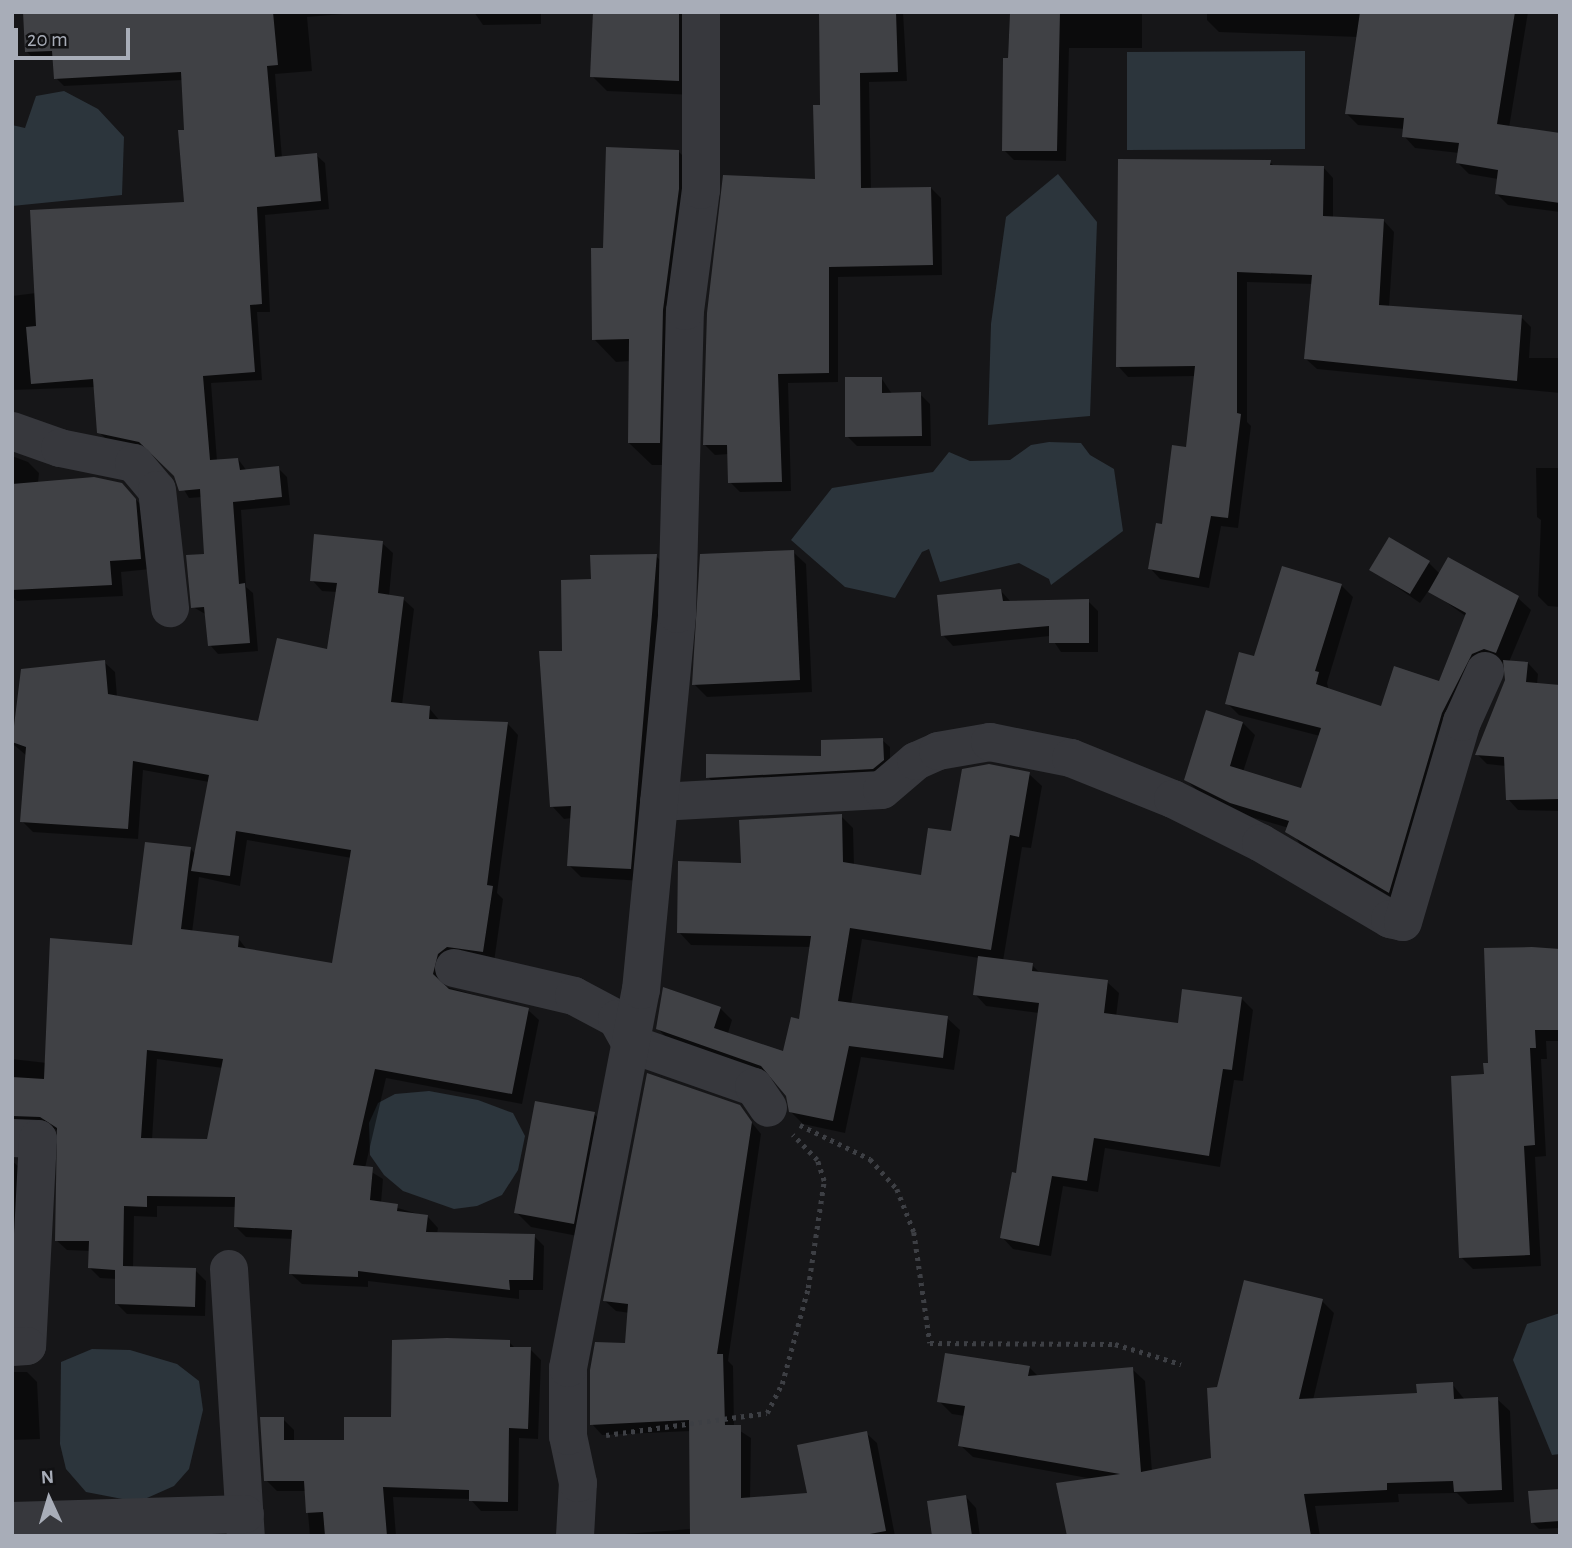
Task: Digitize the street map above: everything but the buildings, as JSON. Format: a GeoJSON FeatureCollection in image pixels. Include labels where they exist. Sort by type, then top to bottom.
{"type":"FeatureCollection","features":[{"type":"Feature","properties":{"kind":"street"},"geometry":{"type":"LineString","coordinates":[[575,1536],[578,1483],[568,1436],[568,1368],[641,990],[677,614],[685,311],[701,190],[701,12]]}},
{"type":"Feature","properties":{"kind":"street"},"geometry":{"type":"LineString","coordinates":[[12,431],[60,448],[134,463],[158,490],[170,608]]}},
{"type":"Feature","properties":{"kind":"street"},"geometry":{"type":"LineString","coordinates":[[659,802],[882,790],[916,761],[938,751],[990,742],[1071,758],[1173,799],[1261,843],[1378,913],[1403,922],[1462,722],[1485,671]]}},
{"type":"Feature","properties":{"kind":"street"},"geometry":{"type":"LineString","coordinates":[[454,968],[574,996],[617,1019],[631,1044],[754,1087],[768,1108]]}},
{"type":"Feature","properties":{"kind":"street"},"geometry":{"type":"LineString","coordinates":[[12,1138],[38,1139],[27,1346],[12,1347]]}},
{"type":"Feature","properties":{"kind":"street"},"geometry":{"type":"LineString","coordinates":[[12,1521],[245,1525],[229,1269]]}},
{"type":"Feature","properties":{"kind":"path"},"geometry":{"type":"LineString","coordinates":[[768,1108],[870,1159],[897,1189],[914,1233],[930,1343],[1115,1344],[1181,1364]]}},
{"type":"Feature","properties":{"kind":"path"},"geometry":{"type":"LineString","coordinates":[[568,1436],[647,1432],[767,1413],[782,1384],[808,1288],[824,1181],[817,1160],[768,1108]]}},
{"type":"Feature","properties":{"kind":"shaded area"},"geometry":{"type":"Polygon","coordinates":[[[1305,51],[1305,149],[1127,150],[1127,52],[1305,51]]]}},
{"type":"Feature","properties":{"kind":"shaded area"},"geometry":{"type":"Polygon","coordinates":[[[64,91],[98,109],[124,137],[122,195],[12,206],[12,125],[25,128],[36,96],[64,91]]]}},
{"type":"Feature","properties":{"kind":"shaded area"},"geometry":{"type":"Polygon","coordinates":[[[1058,174],[1097,222],[1090,416],[988,425],[991,324],[1006,217],[1058,174]]]}},
{"type":"Feature","properties":{"kind":"shaded area"},"geometry":{"type":"Polygon","coordinates":[[[1049,442],[1081,443],[1090,455],[1114,469],[1123,531],[1051,585],[1049,579],[1019,563],[940,582],[929,549],[922,552],[895,598],[845,587],[791,540],[832,488],[933,472],[949,452],[970,461],[1010,460],[1031,445],[1049,442]]]}},
{"type":"Feature","properties":{"kind":"shaded area"},"geometry":{"type":"Polygon","coordinates":[[[429,1091],[478,1100],[513,1113],[525,1136],[518,1170],[502,1195],[477,1206],[454,1209],[403,1191],[384,1175],[370,1155],[369,1123],[378,1103],[395,1094],[429,1091]]]}},
{"type":"Feature","properties":{"kind":"shaded area"},"geometry":{"type":"Polygon","coordinates":[[[1560,1313],[1560,1454],[1552,1455],[1513,1360],[1527,1324],[1560,1313]]]}},
{"type":"Feature","properties":{"kind":"shaded area"},"geometry":{"type":"Polygon","coordinates":[[[92,1349],[130,1350],[177,1364],[199,1381],[203,1410],[189,1469],[174,1486],[138,1502],[86,1492],[66,1469],[60,1444],[61,1362],[92,1349]]]}}]}
